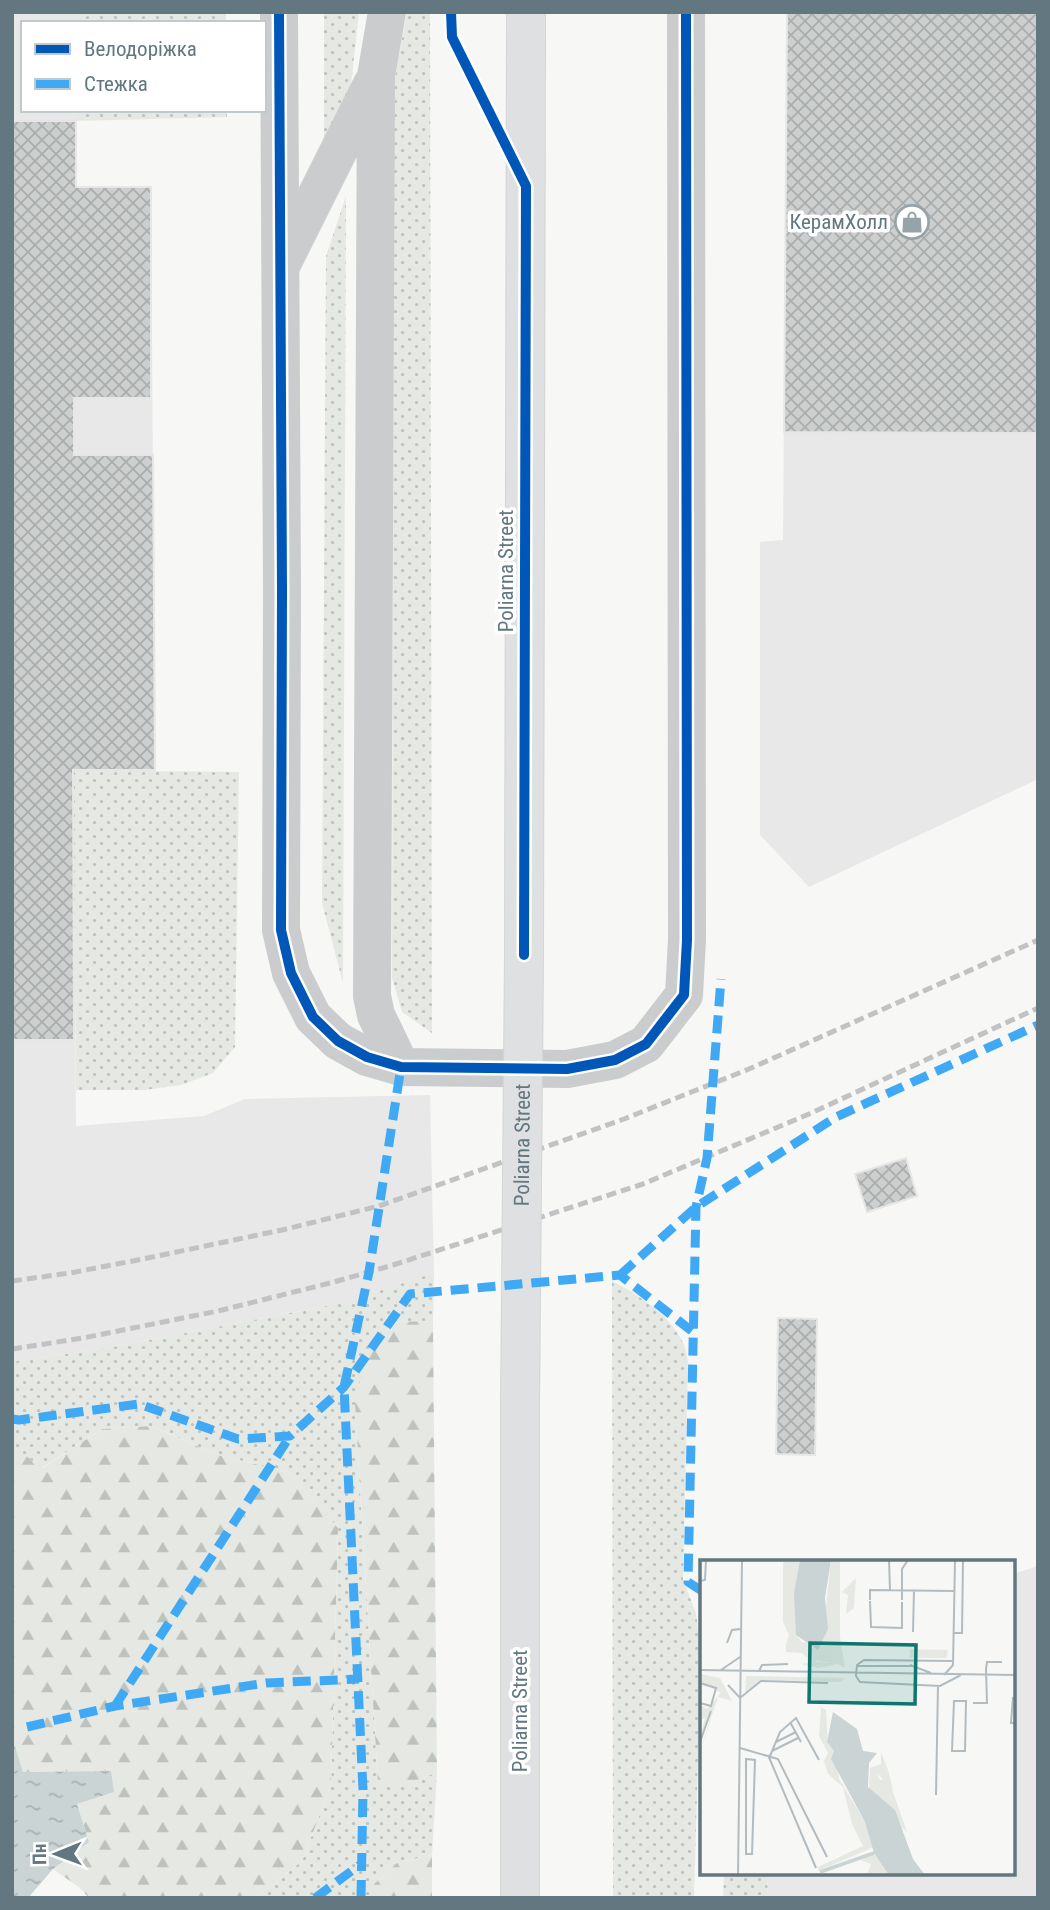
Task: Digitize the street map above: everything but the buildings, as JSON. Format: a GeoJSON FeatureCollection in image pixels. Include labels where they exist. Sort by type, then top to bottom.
{"type":"FeatureCollection","features":[{"type":"Feature","properties":{"kind":"main road","name":"Poliarna Street"},"geometry":{"type":"LineString","coordinates":[[520,1898],[526,12]]}},
{"type":"Feature","properties":{"kind":"street"},"geometry":{"type":"LineString","coordinates":[[279,12],[281,930],[291,973],[313,1017],[338,1041],[367,1057],[401,1067],[568,1069],[615,1060],[646,1044],[684,995],[687,940],[686,12]]}},
{"type":"Feature","properties":{"kind":"street"},"geometry":{"type":"LineString","coordinates":[[387,12],[376,76],[372,996],[376,1015],[401,1067]]}},
{"type":"Feature","properties":{"kind":"street"},"geometry":{"type":"LineString","coordinates":[[279,269],[376,76]]}},
{"type":"Feature","properties":{"kind":"shaded area"},"geometry":{"type":"Polygon","coordinates":[[[12,12],[76,12],[76,21],[21,21],[21,112],[76,112],[76,187],[151,187],[155,770],[73,770],[76,1126],[204,1116],[245,1099],[430,1095],[434,1273],[342,1303],[113,1347],[12,1362],[12,12]]]}},
{"type":"Feature","properties":{"kind":"shaded area"},"geometry":{"type":"Polygon","coordinates":[[[787,12],[1038,12],[1038,779],[809,887],[760,835],[760,542],[783,540],[787,12]]]}},
{"type":"Feature","properties":{"kind":"shaded area"},"geometry":{"type":"Polygon","coordinates":[[[1038,1566],[1038,1898],[767,1898],[768,1875],[1015,1875],[1015,1573],[1038,1566]]]}},
{"type":"Feature","properties":{"kind":"green space"},"geometry":{"type":"Polygon","coordinates":[[[76,12],[226,12],[226,21],[76,21],[76,12]]]}},
{"type":"Feature","properties":{"kind":"green space"},"geometry":{"type":"Polygon","coordinates":[[[324,12],[359,12],[346,118],[324,147],[324,12]]]}},
{"type":"Feature","properties":{"kind":"green space"},"geometry":{"type":"Polygon","coordinates":[[[407,12],[430,12],[432,1033],[402,1012],[392,978],[394,82],[407,12]]]}},
{"type":"Feature","properties":{"kind":"green space"},"geometry":{"type":"Polygon","coordinates":[[[76,112],[227,112],[227,117],[76,121],[76,112]]]}},
{"type":"Feature","properties":{"kind":"green space"},"geometry":{"type":"Polygon","coordinates":[[[346,196],[343,983],[322,903],[326,256],[346,196]]]}},
{"type":"Feature","properties":{"kind":"green space"},"geometry":{"type":"Polygon","coordinates":[[[73,770],[239,772],[235,1047],[213,1073],[181,1085],[144,1090],[76,1090],[73,770]]]}},
{"type":"Feature","properties":{"kind":"green space"},"geometry":{"type":"Polygon","coordinates":[[[434,1273],[433,1321],[389,1322],[355,1404],[378,1783],[411,1783],[437,1772],[432,1855],[397,1863],[373,1885],[373,1898],[255,1898],[302,1861],[331,1785],[338,1528],[288,1472],[218,1455],[152,1426],[102,1429],[42,1468],[12,1446],[12,1362],[113,1347],[342,1303],[434,1273]]]}},
{"type":"Feature","properties":{"kind":"green space"},"geometry":{"type":"Polygon","coordinates":[[[612,1281],[663,1316],[679,1334],[685,1347],[688,1362],[683,1580],[696,1613],[700,1644],[694,1898],[613,1898],[612,1281]]]}},
{"type":"Feature","properties":{"kind":"green space"},"geometry":{"type":"Polygon","coordinates":[[[433,1321],[437,1772],[411,1783],[378,1784],[355,1404],[366,1353],[389,1322],[433,1321]]]}},
{"type":"Feature","properties":{"kind":"green space"},"geometry":{"type":"Polygon","coordinates":[[[152,1426],[218,1455],[288,1472],[338,1528],[331,1785],[302,1861],[255,1898],[89,1898],[80,1888],[53,1869],[89,1842],[77,1804],[113,1792],[111,1771],[23,1772],[12,1737],[12,1446],[43,1468],[102,1429],[152,1426]]]}},
{"type":"Feature","properties":{"kind":"green space"},"geometry":{"type":"Polygon","coordinates":[[[432,1855],[432,1898],[373,1898],[373,1885],[397,1863],[432,1855]]]}},
{"type":"Feature","properties":{"kind":"green space"},"geometry":{"type":"Polygon","coordinates":[[[724,1875],[768,1875],[767,1898],[723,1898],[724,1875]]]}},
{"type":"Feature","properties":{"kind":"water"},"geometry":{"type":"Polygon","coordinates":[[[12,1737],[23,1772],[111,1771],[114,1792],[77,1804],[89,1842],[53,1869],[28,1898],[12,1898],[12,1737]]]}},
{"type":"Feature","properties":{"kind":"railway"},"geometry":{"type":"LineString","coordinates":[[12,1281],[143,1259],[282,1230],[379,1206],[624,1119],[749,1069],[1038,940]]}},
{"type":"Feature","properties":{"kind":"railway"},"geometry":{"type":"LineString","coordinates":[[12,1349],[218,1311],[334,1282],[643,1184],[809,1114],[1038,1008]]}},
{"type":"Feature","properties":{"kind":"marked path"},"geometry":{"type":"LineString","coordinates":[[700,1590],[688,1582],[696,1207],[707,1158],[721,979]]}},
{"type":"Feature","properties":{"kind":"marked path"},"geometry":{"type":"LineString","coordinates":[[620,1275],[696,1207],[836,1117],[1038,1025]]}},
{"type":"Feature","properties":{"kind":"marked path"},"geometry":{"type":"LineString","coordinates":[[361,1898],[363,1790],[344,1387],[369,1272],[401,1067]]}},
{"type":"Feature","properties":{"kind":"marked path"},"geometry":{"type":"LineString","coordinates":[[12,1419],[139,1404],[238,1439],[290,1436],[344,1387],[410,1294],[620,1275],[693,1332]]}},
{"type":"Feature","properties":{"kind":"marked path"},"geometry":{"type":"LineString","coordinates":[[115,1706],[290,1436]]}},
{"type":"Feature","properties":{"kind":"marked path"},"geometry":{"type":"LineString","coordinates":[[27,1727],[115,1706],[266,1683],[359,1679]]}},
{"type":"Feature","properties":{"kind":"marked path"},"geometry":{"type":"LineString","coordinates":[[315,1898],[361,1864]]}},
{"type":"Feature","properties":{"kind":"cycle path"},"geometry":{"type":"LineString","coordinates":[[279,12],[281,930],[291,973],[313,1017],[338,1041],[367,1057],[401,1067],[567,1069],[615,1060],[646,1044],[684,995],[687,940],[686,12]]}},
{"type":"Feature","properties":{"kind":"cycle path"},"geometry":{"type":"LineString","coordinates":[[451,12],[452,37],[526,186],[524,955]]}},
{"type":"Feature","properties":{"kind":"place","name":"КерамХолл"},"geometry":{"type":"Point","coordinates":[912,222]}}]}
